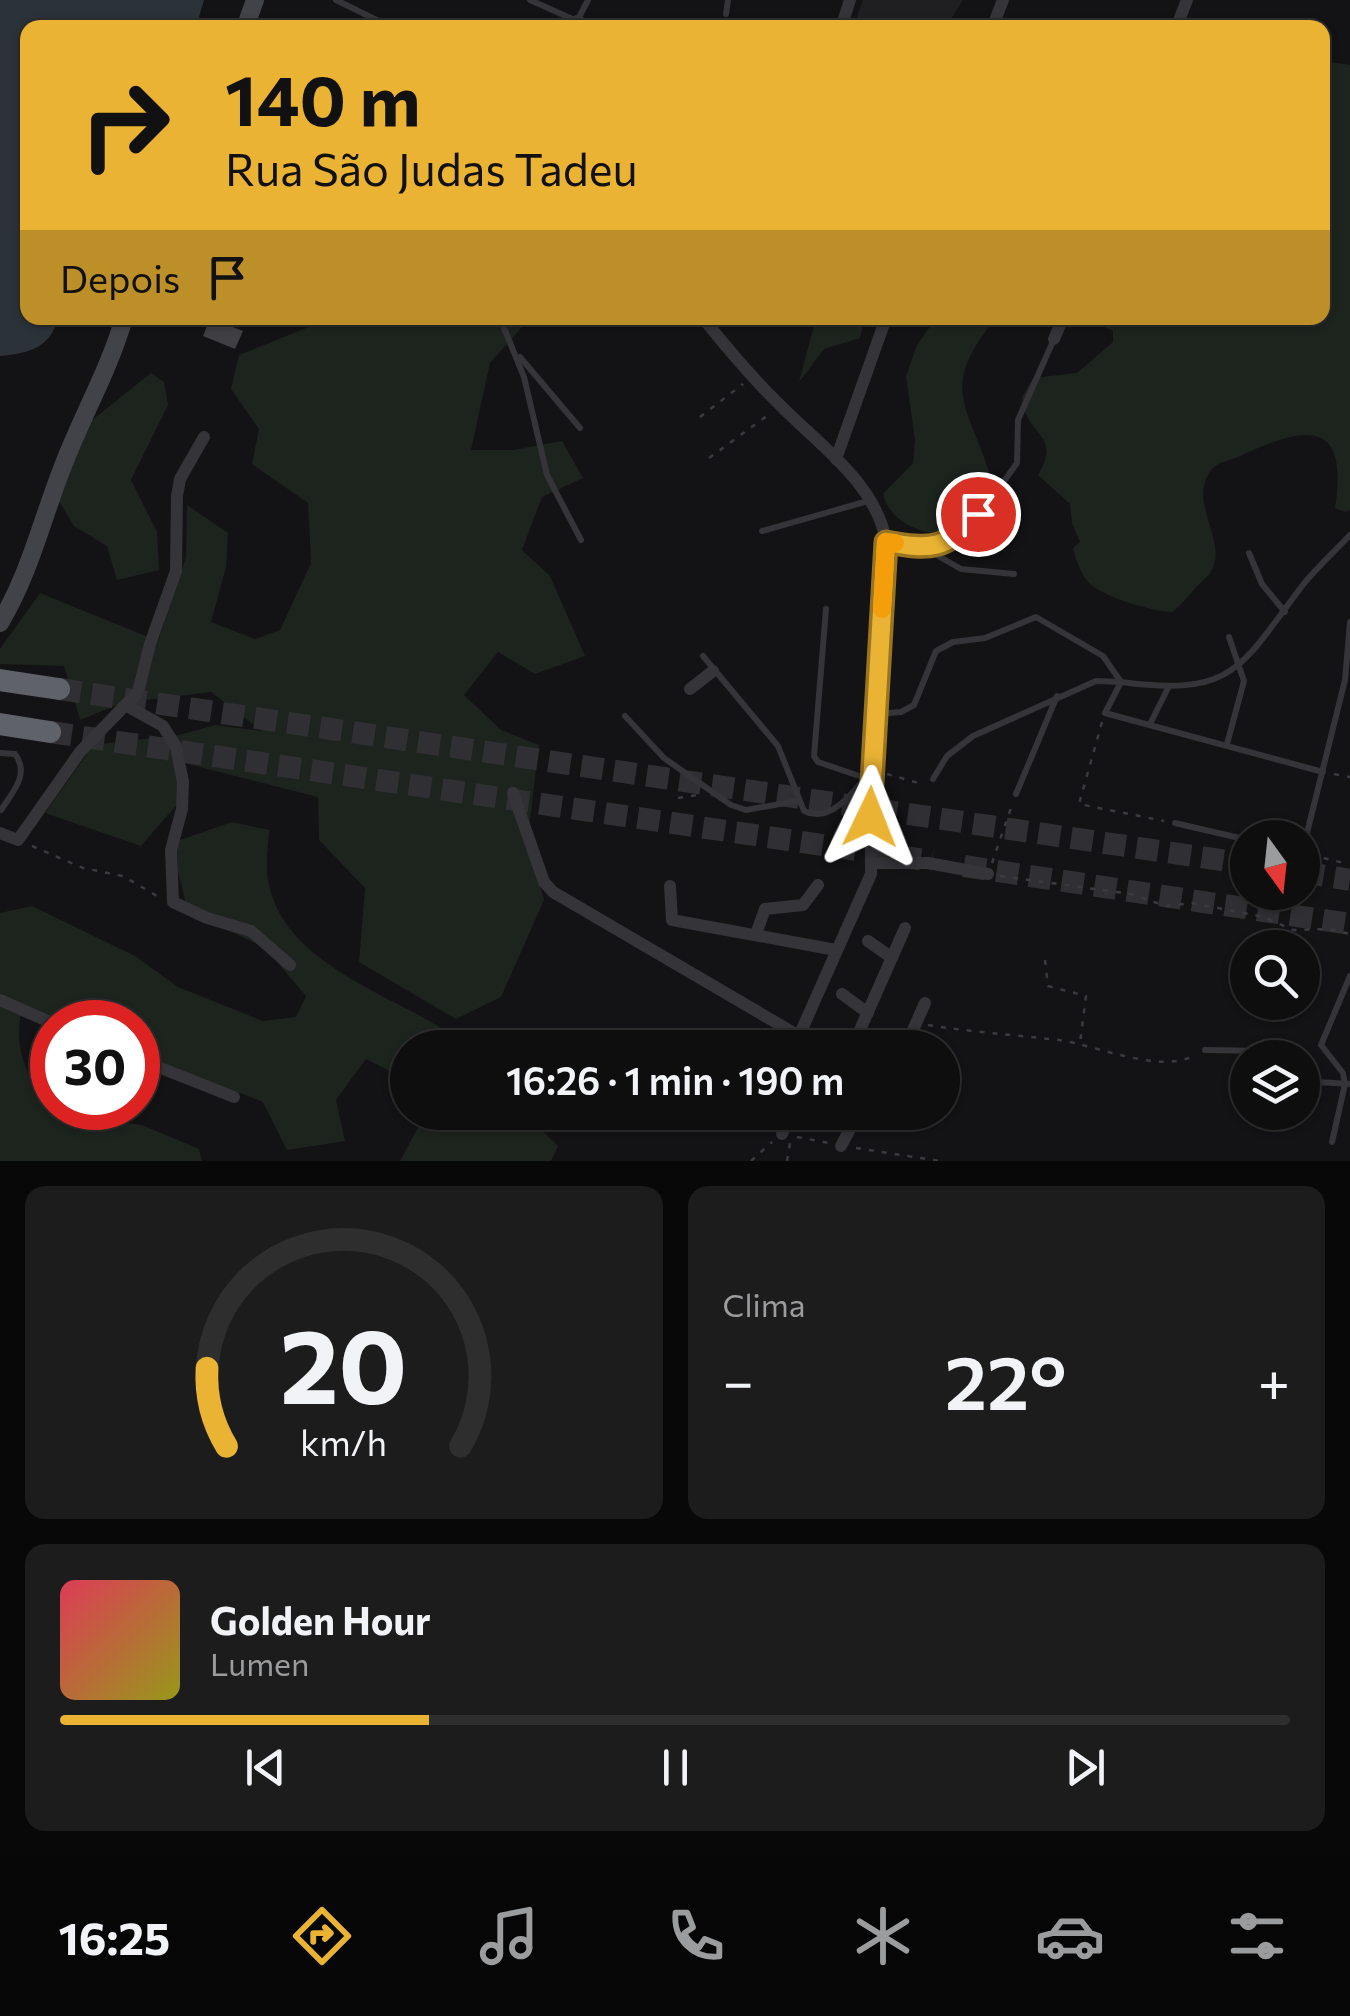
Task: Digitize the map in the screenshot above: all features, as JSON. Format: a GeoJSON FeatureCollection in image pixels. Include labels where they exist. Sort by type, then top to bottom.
{"type":"FeatureCollection","features":[{"type":"Feature","properties":{"kind":"highway"},"geometry":{"type":"LineString","coordinates":[[0,680],[59,689]]}},
{"type":"Feature","properties":{"kind":"highway"},"geometry":{"type":"LineString","coordinates":[[0,724],[50,732]]}},
{"type":"Feature","properties":{"kind":"main road"},"geometry":{"type":"LineString","coordinates":[[0,623],[22,583],[60,472],[107,370],[122,325]]}},
{"type":"Feature","properties":{"kind":"street"},"geometry":{"type":"LineString","coordinates":[[708,325],[869,500],[880,519],[886,542],[877,714],[868,773],[869,885],[836,950],[805,1030]]}},
{"type":"Feature","properties":{"kind":"street"},"geometry":{"type":"LineString","coordinates":[[836,460],[884,325]]}},
{"type":"Feature","properties":{"kind":"street"},"geometry":{"type":"LineString","coordinates":[[1054,340],[1060,325]]}},
{"type":"Feature","properties":{"kind":"street"},"geometry":{"type":"LineString","coordinates":[[0,832],[18,840],[80,752],[138,692],[150,644],[176,572],[176,496],[180,478],[204,438]]}},
{"type":"Feature","properties":{"kind":"street"},"geometry":{"type":"LineString","coordinates":[[690,688],[713,672]]}},
{"type":"Feature","properties":{"kind":"street"},"geometry":{"type":"LineString","coordinates":[[127,706],[164,726],[176,747],[182,809],[171,850],[173,902],[207,918],[251,930],[290,965]]}},
{"type":"Feature","properties":{"kind":"street"},"geometry":{"type":"LineString","coordinates":[[513,793],[544,882],[554,892],[780,1030]]}},
{"type":"Feature","properties":{"kind":"street"},"geometry":{"type":"LineString","coordinates":[[871,863],[928,862],[988,874]]}},
{"type":"Feature","properties":{"kind":"street"},"geometry":{"type":"LineString","coordinates":[[756,934],[765,909],[800,906],[818,885]]}},
{"type":"Feature","properties":{"kind":"street"},"geometry":{"type":"LineString","coordinates":[[670,886],[672,920],[836,950]]}},
{"type":"Feature","properties":{"kind":"street"},"geometry":{"type":"LineString","coordinates":[[860,1030],[906,928]]}},
{"type":"Feature","properties":{"kind":"street"},"geometry":{"type":"LineString","coordinates":[[868,941],[892,958]]}},
{"type":"Feature","properties":{"kind":"street"},"geometry":{"type":"LineString","coordinates":[[842,994],[868,1013]]}},
{"type":"Feature","properties":{"kind":"street"},"geometry":{"type":"LineString","coordinates":[[0,1000],[30,1013]]}},
{"type":"Feature","properties":{"kind":"street"},"geometry":{"type":"LineString","coordinates":[[911,1030],[925,1003]]}},
{"type":"Feature","properties":{"kind":"street"},"geometry":{"type":"LineString","coordinates":[[160,1067],[234,1097]]}},
{"type":"Feature","properties":{"kind":"street"},"geometry":{"type":"LineString","coordinates":[[787,1136],[788,1130]]}},
{"type":"Feature","properties":{"kind":"street"},"geometry":{"type":"LineString","coordinates":[[840,1146],[849,1130]]}},
{"type":"Feature","properties":{"kind":"lane"},"geometry":{"type":"LineString","coordinates":[[336,0],[377,20]]}},
{"type":"Feature","properties":{"kind":"lane"},"geometry":{"type":"LineString","coordinates":[[530,0],[570,20]]}},
{"type":"Feature","properties":{"kind":"lane"},"geometry":{"type":"LineString","coordinates":[[726,14],[728,0]]}},
{"type":"Feature","properties":{"kind":"lane"},"geometry":{"type":"LineString","coordinates":[[503,325],[516,352],[547,475],[581,540]]}},
{"type":"Feature","properties":{"kind":"lane"},"geometry":{"type":"LineString","coordinates":[[926,548],[950,542],[960,534],[1012,474],[1017,463],[1018,420],[1054,340]]}},
{"type":"Feature","properties":{"kind":"lane"},"geometry":{"type":"LineString","coordinates":[[516,352],[580,428]]}},
{"type":"Feature","properties":{"kind":"lane"},"geometry":{"type":"LineString","coordinates":[[762,531],[869,500]]}},
{"type":"Feature","properties":{"kind":"lane"},"geometry":{"type":"LineString","coordinates":[[932,780],[947,756],[974,736],[1057,695],[1096,681],[1168,688],[1222,677],[1242,665],[1286,612],[1303,584],[1350,535]]}},
{"type":"Feature","properties":{"kind":"lane"},"geometry":{"type":"LineString","coordinates":[[886,542],[926,548],[961,569],[1014,574]]}},
{"type":"Feature","properties":{"kind":"lane"},"geometry":{"type":"LineString","coordinates":[[1249,553],[1262,584],[1286,612]]}},
{"type":"Feature","properties":{"kind":"lane"},"geometry":{"type":"LineString","coordinates":[[826,609],[814,756],[818,762],[868,773]]}},
{"type":"Feature","properties":{"kind":"lane"},"geometry":{"type":"LineString","coordinates":[[877,714],[901,712],[914,704],[931,659],[944,646],[985,638],[1036,617],[1103,656],[1120,682]]}},
{"type":"Feature","properties":{"kind":"lane"},"geometry":{"type":"LineString","coordinates":[[1311,820],[1345,680],[1350,622]]}},
{"type":"Feature","properties":{"kind":"lane"},"geometry":{"type":"LineString","coordinates":[[1227,744],[1244,681],[1230,637]]}},
{"type":"Feature","properties":{"kind":"lane"},"geometry":{"type":"LineString","coordinates":[[703,656],[778,746],[797,802],[810,814],[824,814],[868,773]]}},
{"type":"Feature","properties":{"kind":"lane"},"geometry":{"type":"LineString","coordinates":[[1120,682],[1105,713],[1323,772]]}},
{"type":"Feature","properties":{"kind":"lane"},"geometry":{"type":"LineString","coordinates":[[1150,724],[1168,688]]}},
{"type":"Feature","properties":{"kind":"lane"},"geometry":{"type":"LineString","coordinates":[[1016,794],[1057,695]]}},
{"type":"Feature","properties":{"kind":"lane"},"geometry":{"type":"LineString","coordinates":[[625,716],[664,758],[730,805],[746,810],[797,802]]}},
{"type":"Feature","properties":{"kind":"lane"},"geometry":{"type":"LineString","coordinates":[[0,753],[15,754],[23,764],[23,774],[1,810]]}},
{"type":"Feature","properties":{"kind":"lane"},"geometry":{"type":"LineString","coordinates":[[1175,824],[1230,836]]}},
{"type":"Feature","properties":{"kind":"lane"},"geometry":{"type":"LineString","coordinates":[[1332,1142],[1348,1084],[1321,1045],[1350,976]]}},
{"type":"Feature","properties":{"kind":"lane"},"geometry":{"type":"LineString","coordinates":[[1205,1050],[1230,1052]]}},
{"type":"Feature","properties":{"kind":"lane"},"geometry":{"type":"LineString","coordinates":[[1320,1082],[1348,1084]]}},
{"type":"Feature","properties":{"kind":"path"},"geometry":{"type":"LineString","coordinates":[[700,417],[752,377]]}},
{"type":"Feature","properties":{"kind":"path"},"geometry":{"type":"LineString","coordinates":[[709,458],[780,406]]}},
{"type":"Feature","properties":{"kind":"path"},"geometry":{"type":"LineString","coordinates":[[1105,713],[1079,804],[1175,824]]}},
{"type":"Feature","properties":{"kind":"path"},"geometry":{"type":"LineString","coordinates":[[1323,772],[1350,777]]}},
{"type":"Feature","properties":{"kind":"path"},"geometry":{"type":"LineString","coordinates":[[868,773],[914,784],[932,780]]}},
{"type":"Feature","properties":{"kind":"path"},"geometry":{"type":"LineString","coordinates":[[1016,794],[988,874],[1131,894],[1166,906],[1192,903],[1264,917],[1293,930],[1328,929],[1350,934]]}},
{"type":"Feature","properties":{"kind":"path"},"geometry":{"type":"LineString","coordinates":[[18,840],[72,864],[123,876],[151,896],[173,902]]}},
{"type":"Feature","properties":{"kind":"path"},"geometry":{"type":"LineString","coordinates":[[1320,857],[1348,864]]}},
{"type":"Feature","properties":{"kind":"path"},"geometry":{"type":"LineString","coordinates":[[1045,960],[1048,986],[1086,996],[1080,1045]]}},
{"type":"Feature","properties":{"kind":"path"},"geometry":{"type":"LineString","coordinates":[[913,1023],[1183,1062],[1205,1050]]}},
{"type":"Feature","properties":{"kind":"path"},"geometry":{"type":"LineString","coordinates":[[786,1161],[787,1136]]}},
{"type":"Feature","properties":{"kind":"path"},"geometry":{"type":"LineString","coordinates":[[751,1161],[787,1136],[939,1161]]}},
{"type":"Feature","properties":{"kind":"shaded area"},"geometry":{"type":"Polygon","coordinates":[[[0,0],[204,0],[198,20],[20,20],[20,325],[55,325],[50,336],[37,347],[0,356],[0,0]]]}},
{"type":"Feature","properties":{"kind":"shaded area"},"geometry":{"type":"Polygon","coordinates":[[[863,0],[963,0],[950,20],[856,20],[863,0]]]}},
{"type":"Feature","properties":{"kind":"shaded area"},"geometry":{"type":"Polygon","coordinates":[[[1330,62],[1350,65],[1350,510],[1335,508],[1338,477],[1335,456],[1327,442],[1300,435],[1282,439],[1212,469],[1203,495],[1215,561],[1208,575],[1172,612],[1117,599],[1090,584],[1081,572],[1073,548],[1080,542],[1070,504],[1038,475],[1045,461],[1045,442],[1029,420],[1022,397],[1033,378],[1077,373],[1113,342],[1113,331],[1099,325],[1330,325],[1330,62]]]}},
{"type":"Feature","properties":{"kind":"shaded area"},"geometry":{"type":"Polygon","coordinates":[[[524,325],[490,363],[471,450],[513,450],[562,441],[583,478],[542,497],[522,550],[550,576],[585,656],[535,674],[498,652],[464,695],[501,730],[539,745],[528,836],[544,900],[501,997],[456,1019],[359,962],[365,888],[319,840],[318,797],[184,763],[179,802],[141,846],[45,813],[89,751],[100,744],[179,735],[215,725],[262,731],[211,692],[122,703],[80,720],[64,666],[0,664],[0,649],[40,593],[158,641],[186,557],[187,505],[228,533],[226,567],[211,622],[255,639],[280,630],[311,563],[308,503],[252,464],[259,429],[231,389],[239,355],[311,326],[524,325]]]}},
{"type":"Feature","properties":{"kind":"shaded area"},"geometry":{"type":"Polygon","coordinates":[[[814,325],[863,325],[860,338],[824,349],[799,382],[814,325]]]}},
{"type":"Feature","properties":{"kind":"shaded area"},"geometry":{"type":"Polygon","coordinates":[[[931,325],[991,325],[968,361],[963,378],[966,410],[990,474],[975,501],[935,534],[903,521],[890,510],[883,494],[913,463],[915,440],[906,376],[917,345],[931,325]]]}},
{"type":"Feature","properties":{"kind":"shaded area"},"geometry":{"type":"Polygon","coordinates":[[[151,373],[164,382],[168,405],[131,480],[157,532],[159,570],[117,580],[107,546],[74,526],[59,501],[86,425],[151,373]]]}},
{"type":"Feature","properties":{"kind":"shaded area"},"geometry":{"type":"Polygon","coordinates":[[[232,822],[269,830],[269,885],[281,915],[300,940],[354,981],[445,1030],[390,1030],[390,1071],[366,1059],[336,1100],[345,1141],[287,1150],[263,1102],[160,1062],[160,1000],[30,1000],[30,1012],[22,1009],[19,1035],[30,1076],[30,1130],[154,1130],[199,1149],[202,1161],[0,1161],[0,913],[32,906],[135,956],[178,987],[263,1021],[296,1017],[306,996],[264,947],[188,912],[178,872],[177,841],[232,822]]]}},
{"type":"Feature","properties":{"kind":"shaded area"},"geometry":{"type":"Polygon","coordinates":[[[417,1130],[542,1130],[558,1146],[551,1161],[400,1161],[417,1130]]]}},
{"type":"Feature","properties":{"kind":"building"},"geometry":{"type":"Polygon","coordinates":[[[207,325],[228,325],[243,331],[235,349],[203,336],[207,325]]]}},
{"type":"Feature","properties":{"kind":"tunnel"},"geometry":{"type":"LineString","coordinates":[[59,689],[1230,861]]}},
{"type":"Feature","properties":{"kind":"tunnel"},"geometry":{"type":"LineString","coordinates":[[50,732],[932,861]]}},
{"type":"Feature","properties":{"kind":"tunnel"},"geometry":{"type":"LineString","coordinates":[[964,866],[1350,924]]}},
{"type":"Feature","properties":{"kind":"tunnel"},"geometry":{"type":"LineString","coordinates":[[1320,875],[1350,880]]}},
{"type":"Feature","properties":{"kind":"slow traffic"},"geometry":{"type":"LineString","coordinates":[[882,609],[886,542],[895,543]]}},
{"type":"Feature","properties":{"kind":"route"},"geometry":{"type":"LineString","coordinates":[[870,817],[886,542],[926,548],[950,542],[978,514]]}}]}
